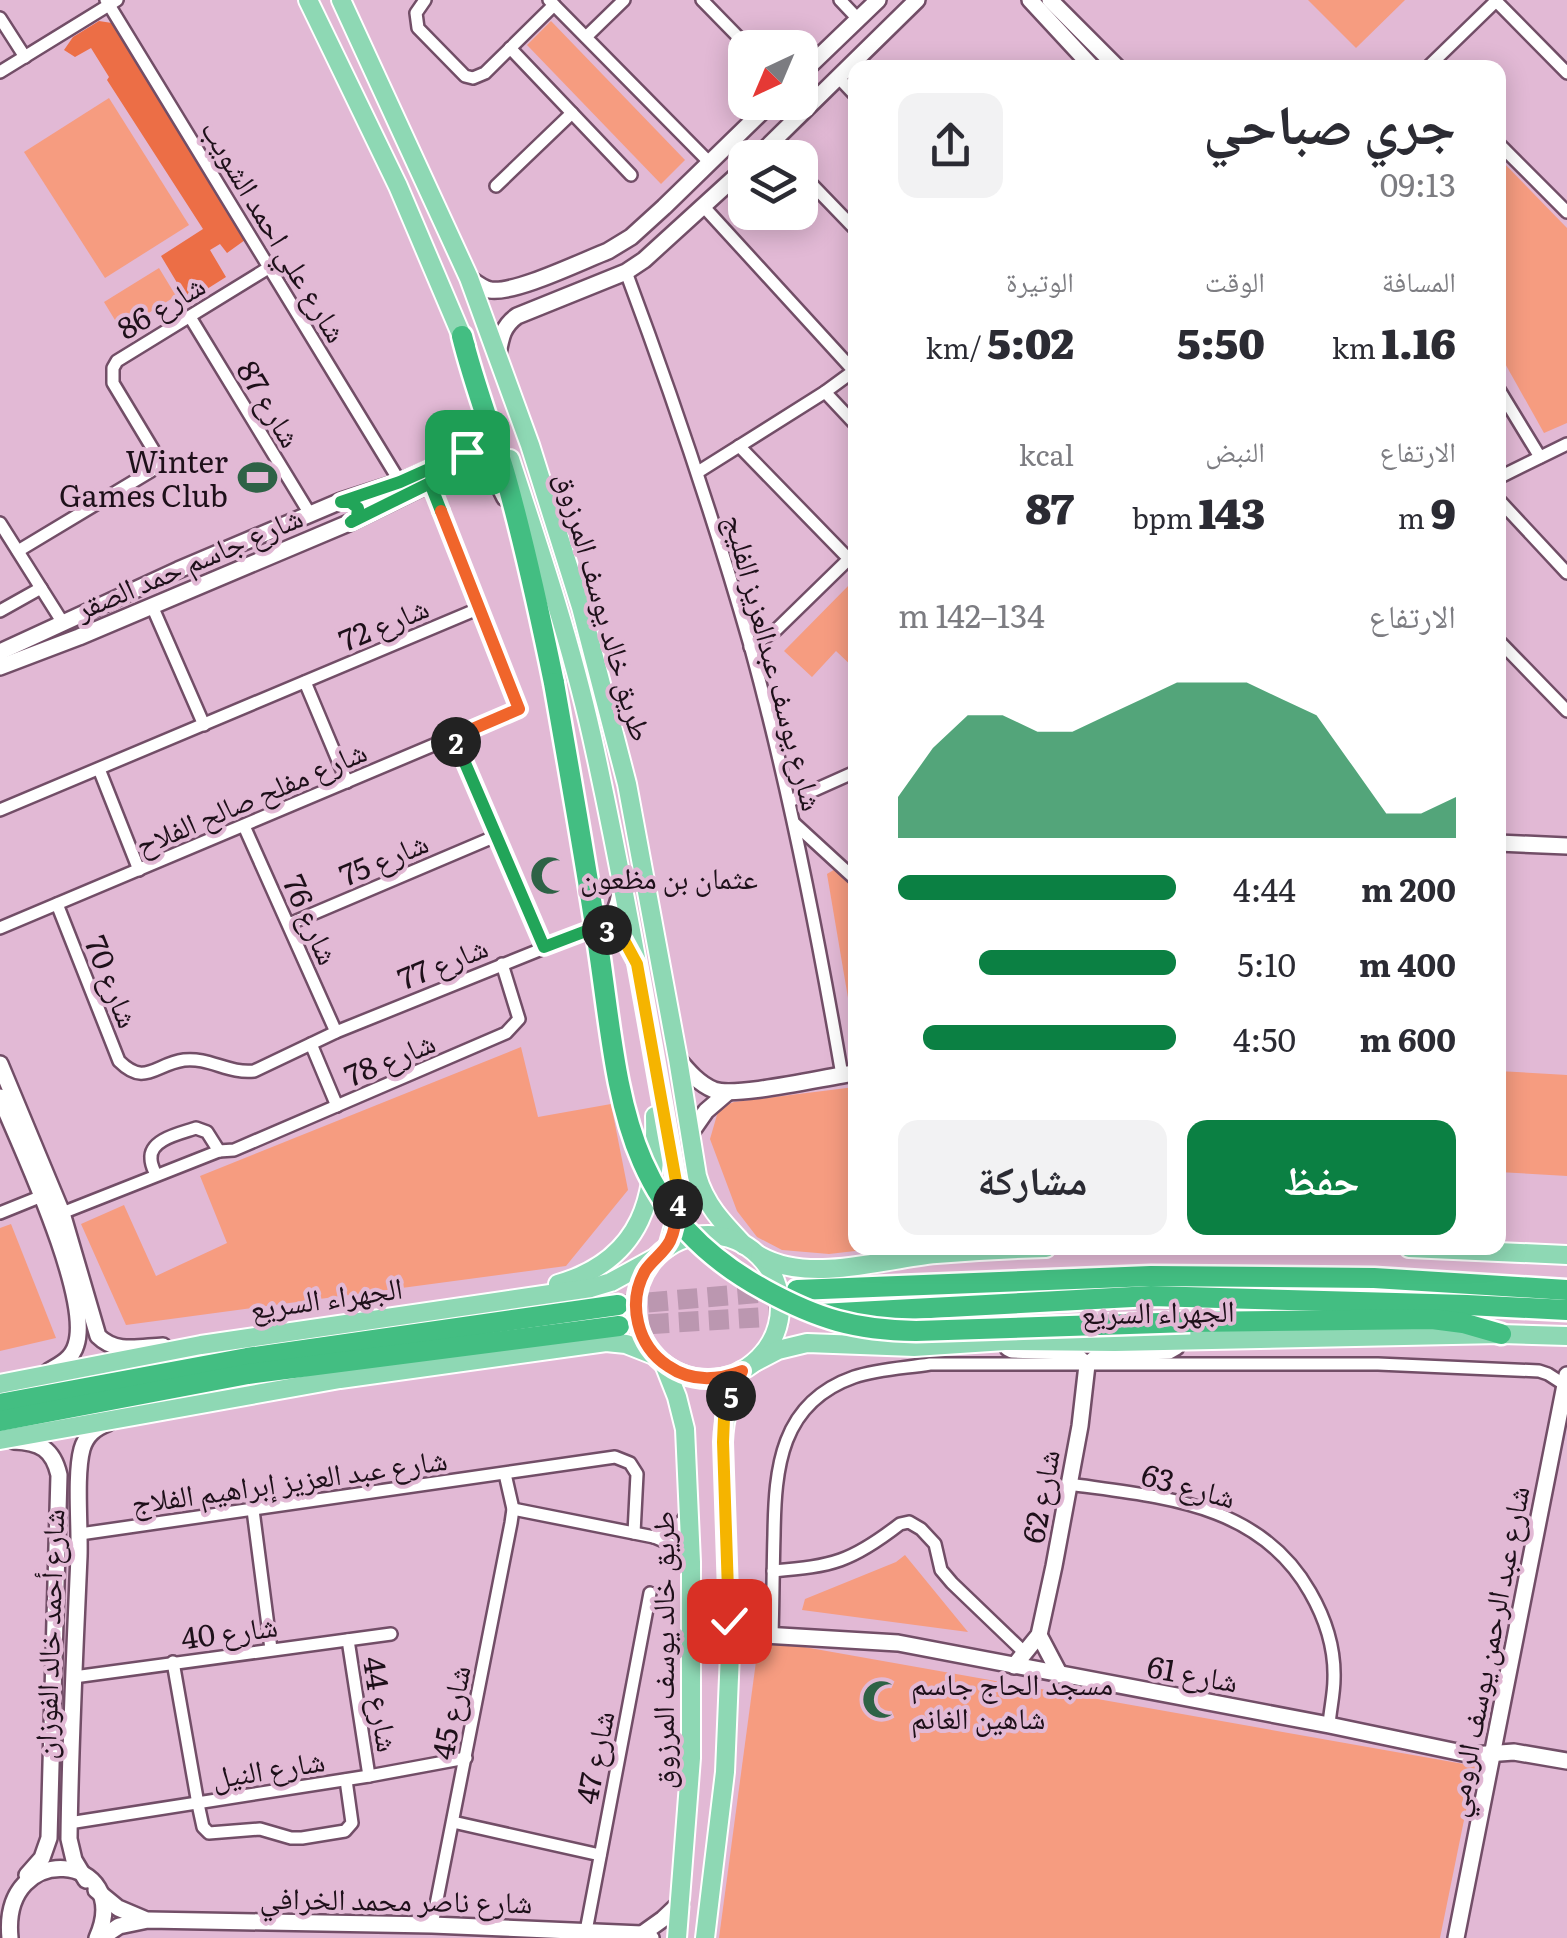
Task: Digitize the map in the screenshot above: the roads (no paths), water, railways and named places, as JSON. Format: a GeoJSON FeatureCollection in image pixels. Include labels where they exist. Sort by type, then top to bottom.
{"type":"FeatureCollection","features":[{"type":"Feature","properties":{"kind":"highway"},"geometry":{"type":"LineString","coordinates":[[462,336],[523,542],[554,683],[627,1121],[641,1164],[663,1202],[710,1255],[739,1276],[804,1310],[849,1326],[886,1331],[1184,1331],[1432,1319],[1500,1334]]}},
{"type":"Feature","properties":{"kind":"highway","name":"الجهراء السريع"},"geometry":{"type":"LineString","coordinates":[[797,1290],[1151,1276],[1374,1278],[1567,1290]]}},
{"type":"Feature","properties":{"kind":"highway","name":"الجهراء السريع"},"geometry":{"type":"LineString","coordinates":[[798,1315],[1151,1296],[1567,1310]]}},
{"type":"Feature","properties":{"kind":"highway","name":"الجهراء السريع"},"geometry":{"type":"LineString","coordinates":[[0,1404],[247,1358],[618,1316],[248,1374],[0,1421]]}},
{"type":"Feature","properties":{"kind":"main road","name":"طريق خالد يوسف المرزوق"},"geometry":{"type":"LineString","coordinates":[[308,0],[398,186],[462,336],[509,455],[571,658],[592,735],[620,874],[678,1194],[677,1214],[661,1252]]}},
{"type":"Feature","properties":{"kind":"main road","name":"طريق خالد يوسف المرزوق"},"geometry":{"type":"LineString","coordinates":[[340,0],[469,278],[549,499],[582,606],[627,784],[697,1176],[716,1215],[751,1250]]}},
{"type":"Feature","properties":{"kind":"main road"},"geometry":{"type":"LineString","coordinates":[[325,33],[326,22],[332,18],[344,23],[401,130]]}},
{"type":"Feature","properties":{"kind":"main road"},"geometry":{"type":"LineString","coordinates":[[571,658],[598,726],[614,792],[625,791],[627,784]]}},
{"type":"Feature","properties":{"kind":"main road"},"geometry":{"type":"LineString","coordinates":[[487,1303],[579,1277],[607,1260],[631,1234],[647,1204],[655,1171],[654,1060]]}},
{"type":"Feature","properties":{"kind":"main road"},"geometry":{"type":"LineString","coordinates":[[659,1360],[639,1328],[636,1298],[646,1270],[661,1252],[698,1236],[714,1235],[782,1266],[804,1270],[927,1255]]}},
{"type":"Feature","properties":{"kind":"main road"},"geometry":{"type":"LineString","coordinates":[[0,1440],[340,1379],[606,1342],[626,1344],[694,1378],[726,1377],[748,1367],[777,1329],[778,1289],[770,1271],[751,1250]]}},
{"type":"Feature","properties":{"kind":"main road","name":"الجهراء السريع"},"geometry":{"type":"LineString","coordinates":[[0,1384],[202,1345],[592,1288],[622,1276],[661,1252]]}},
{"type":"Feature","properties":{"kind":"main road"},"geometry":{"type":"LineString","coordinates":[[1506,1252],[1567,1256]]}},
{"type":"Feature","properties":{"kind":"main road","name":"الجهراء السريع"},"geometry":{"type":"LineString","coordinates":[[748,1367],[778,1350],[807,1343],[914,1346],[1075,1342],[1184,1331]]}},
{"type":"Feature","properties":{"kind":"main road"},"geometry":{"type":"LineString","coordinates":[[1500,1334],[1567,1336]]}},
{"type":"Feature","properties":{"kind":"main road","name":"طريق خالد يوسف المرزوق"},"geometry":{"type":"LineString","coordinates":[[659,1360],[677,1397],[684,1429],[690,1508],[691,1758],[677,1938]]}},
{"type":"Feature","properties":{"kind":"main road","name":"طريق خالد يوسف المرزوق"},"geometry":{"type":"LineString","coordinates":[[705,1938],[724,1772],[730,1652],[724,1418],[729,1400],[748,1367]]}},
{"type":"Feature","properties":{"kind":"street"},"geometry":{"type":"LineString","coordinates":[[425,0],[416,13],[418,28],[465,76],[472,78],[485,74],[551,3],[710,162]]}},
{"type":"Feature","properties":{"kind":"street"},"geometry":{"type":"LineString","coordinates":[[586,37],[624,0]]}},
{"type":"Feature","properties":{"kind":"street"},"geometry":{"type":"LineString","coordinates":[[702,0],[731,30]]}},
{"type":"Feature","properties":{"kind":"street"},"geometry":{"type":"LineString","coordinates":[[840,0],[858,18]]}},
{"type":"Feature","properties":{"kind":"street"},"geometry":{"type":"LineString","coordinates":[[818,57],[878,0]]}},
{"type":"Feature","properties":{"kind":"street"},"geometry":{"type":"LineString","coordinates":[[853,60],[898,8],[917,0]]}},
{"type":"Feature","properties":{"kind":"street"},"geometry":{"type":"LineString","coordinates":[[1030,0],[1086,60]]}},
{"type":"Feature","properties":{"kind":"street"},"geometry":{"type":"LineString","coordinates":[[1050,0],[1110,60]]}},
{"type":"Feature","properties":{"kind":"street"},"geometry":{"type":"LineString","coordinates":[[1435,60],[1496,0],[1567,74]]}},
{"type":"Feature","properties":{"kind":"street"},"geometry":{"type":"LineString","coordinates":[[0,72],[111,2]]}},
{"type":"Feature","properties":{"kind":"street","name":"شارع علي احمد الشويب"},"geometry":{"type":"LineString","coordinates":[[111,2],[400,482]]}},
{"type":"Feature","properties":{"kind":"street"},"geometry":{"type":"LineString","coordinates":[[0,18],[24,57]]}},
{"type":"Feature","properties":{"kind":"street"},"geometry":{"type":"LineString","coordinates":[[510,48],[631,175]]}},
{"type":"Feature","properties":{"kind":"street"},"geometry":{"type":"LineString","coordinates":[[774,140],[848,66]]}},
{"type":"Feature","properties":{"kind":"street"},"geometry":{"type":"LineString","coordinates":[[838,78],[848,88]]}},
{"type":"Feature","properties":{"kind":"street"},"geometry":{"type":"LineString","coordinates":[[496,186],[572,113]]}},
{"type":"Feature","properties":{"kind":"street"},"geometry":{"type":"LineString","coordinates":[[469,278],[480,286],[500,290],[622,244],[753,120]]}},
{"type":"Feature","properties":{"kind":"street"},"geometry":{"type":"LineString","coordinates":[[1506,151],[1566,210]]}},
{"type":"Feature","properties":{"kind":"street"},"geometry":{"type":"LineString","coordinates":[[498,354],[501,335],[509,322],[626,272],[662,245],[728,184]]}},
{"type":"Feature","properties":{"kind":"street"},"geometry":{"type":"LineString","coordinates":[[818,191],[848,222]]}},
{"type":"Feature","properties":{"kind":"street"},"geometry":{"type":"LineString","coordinates":[[664,207],[668,223],[682,227]]}},
{"type":"Feature","properties":{"kind":"street"},"geometry":{"type":"LineString","coordinates":[[704,207],[848,362]]}},
{"type":"Feature","properties":{"kind":"street"},"geometry":{"type":"LineString","coordinates":[[643,226],[656,232],[662,245]]}},
{"type":"Feature","properties":{"kind":"street","name":"شارع 86"},"geometry":{"type":"LineString","coordinates":[[18,551],[151,471],[157,456],[114,384],[113,368],[124,356],[270,267]]}},
{"type":"Feature","properties":{"kind":"street","name":"شارع يوسف عبدالعزيز الفليج"},"geometry":{"type":"LineString","coordinates":[[626,272],[698,472],[750,647],[790,801],[848,1074]]}},
{"type":"Feature","properties":{"kind":"street"},"geometry":{"type":"LineString","coordinates":[[542,277],[538,289],[550,303]]}},
{"type":"Feature","properties":{"kind":"street","name":"شارع 87"},"geometry":{"type":"LineString","coordinates":[[190,317],[310,514]]}},
{"type":"Feature","properties":{"kind":"street"},"geometry":{"type":"LineString","coordinates":[[698,472],[848,375]]}},
{"type":"Feature","properties":{"kind":"street"},"geometry":{"type":"LineString","coordinates":[[824,392],[848,417]]}},
{"type":"Feature","properties":{"kind":"street"},"geometry":{"type":"LineString","coordinates":[[1506,401],[1540,457]]}},
{"type":"Feature","properties":{"kind":"street","name":"شارع جاسم حمد الصقر"},"geometry":{"type":"LineString","coordinates":[[0,652],[310,514],[400,482],[467,452],[480,437],[485,414]]}},
{"type":"Feature","properties":{"kind":"street"},"geometry":{"type":"LineString","coordinates":[[1506,474],[1567,444]]}},
{"type":"Feature","properties":{"kind":"street"},"geometry":{"type":"LineString","coordinates":[[738,446],[848,552]]}},
{"type":"Feature","properties":{"kind":"street","name":"شارع جاسم حمد الصقر"},"geometry":{"type":"LineString","coordinates":[[0,667],[351,522],[459,469],[485,471],[496,479],[523,542]]}},
{"type":"Feature","properties":{"kind":"street"},"geometry":{"type":"LineString","coordinates":[[430,483],[480,608]]}},
{"type":"Feature","properties":{"kind":"street"},"geometry":{"type":"LineString","coordinates":[[341,502],[358,508],[357,517],[351,522]]}},
{"type":"Feature","properties":{"kind":"street"},"geometry":{"type":"LineString","coordinates":[[1506,508],[1567,573]]}},
{"type":"Feature","properties":{"kind":"street"},"geometry":{"type":"LineString","coordinates":[[0,523],[62,623]]}},
{"type":"Feature","properties":{"kind":"street"},"geometry":{"type":"LineString","coordinates":[[750,647],[776,630],[848,560]]}},
{"type":"Feature","properties":{"kind":"street"},"geometry":{"type":"LineString","coordinates":[[0,611],[40,588]]}},
{"type":"Feature","properties":{"kind":"street"},"geometry":{"type":"LineString","coordinates":[[112,600],[106,614],[121,620]]}},
{"type":"Feature","properties":{"kind":"street"},"geometry":{"type":"LineString","coordinates":[[152,606],[204,725]]}},
{"type":"Feature","properties":{"kind":"street","name":"شارع 72"},"geometry":{"type":"LineString","coordinates":[[0,810],[480,608]]}},
{"type":"Feature","properties":{"kind":"street","name":"شارع مفلح صالح الفلاح"},"geometry":{"type":"LineString","coordinates":[[0,928],[519,709],[480,608]]}},
{"type":"Feature","properties":{"kind":"street"},"geometry":{"type":"LineString","coordinates":[[1506,650],[1567,710]]}},
{"type":"Feature","properties":{"kind":"street"},"geometry":{"type":"LineString","coordinates":[[305,682],[347,782]]}},
{"type":"Feature","properties":{"kind":"street"},"geometry":{"type":"LineString","coordinates":[[454,737],[544,947]]}},
{"type":"Feature","properties":{"kind":"street"},"geometry":{"type":"LineString","coordinates":[[99,769],[139,870]]}},
{"type":"Feature","properties":{"kind":"street"},"geometry":{"type":"LineString","coordinates":[[790,801],[848,775]]}},
{"type":"Feature","properties":{"kind":"street"},"geometry":{"type":"LineString","coordinates":[[795,824],[848,873]]}},
{"type":"Feature","properties":{"kind":"street","name":"شارع 76"},"geometry":{"type":"LineString","coordinates":[[244,826],[336,1032]]}},
{"type":"Feature","properties":{"kind":"street","name":"شارع 75"},"geometry":{"type":"LineString","coordinates":[[288,924],[496,836]]}},
{"type":"Feature","properties":{"kind":"street"},"geometry":{"type":"LineString","coordinates":[[1506,843],[1567,846]]}},
{"type":"Feature","properties":{"kind":"street"},"geometry":{"type":"LineString","coordinates":[[594,928],[615,907],[620,874]]}},
{"type":"Feature","properties":{"kind":"street","name":"شارع 70"},"geometry":{"type":"LineString","coordinates":[[57,904],[119,1061],[132,1072]]}},
{"type":"Feature","properties":{"kind":"street"},"geometry":{"type":"LineString","coordinates":[[594,928],[619,936],[637,964]]}},
{"type":"Feature","properties":{"kind":"street","name":"شارع 77"},"geometry":{"type":"LineString","coordinates":[[132,1072],[141,1074],[192,1059],[234,1071],[254,1070],[336,1032],[594,928]]}},
{"type":"Feature","properties":{"kind":"street","name":"شارع 78"},"geometry":{"type":"LineString","coordinates":[[62,1213],[219,1151],[234,1150],[506,1033],[519,1019],[502,964]]}},
{"type":"Feature","properties":{"kind":"street"},"geometry":{"type":"LineString","coordinates":[[311,1044],[337,1106]]}},
{"type":"Feature","properties":{"kind":"street"},"geometry":{"type":"LineString","coordinates":[[678,1059],[706,1086],[727,1093],[848,1074]]}},
{"type":"Feature","properties":{"kind":"street"},"geometry":{"type":"LineString","coordinates":[[0,1064],[62,1213],[98,1336],[97,1346],[90,1351],[82,1350],[77,1343]]}},
{"type":"Feature","properties":{"kind":"street"},"geometry":{"type":"LineString","coordinates":[[690,1134],[706,1111],[727,1093]]}},
{"type":"Feature","properties":{"kind":"street"},"geometry":{"type":"LineString","coordinates":[[0,1097],[42,1196],[76,1308],[77,1343],[69,1358],[43,1375]]}},
{"type":"Feature","properties":{"kind":"street"},"geometry":{"type":"LineString","coordinates":[[156,1175],[151,1158],[155,1146],[196,1128],[207,1132],[219,1151]]}},
{"type":"Feature","properties":{"kind":"street"},"geometry":{"type":"LineString","coordinates":[[0,1214],[42,1196]]}},
{"type":"Feature","properties":{"kind":"street"},"geometry":{"type":"LineString","coordinates":[[1004,1341],[1012,1350],[1073,1353],[1087,1365],[1100,1354],[1169,1351],[1176,1347],[1184,1331]]}},
{"type":"Feature","properties":{"kind":"street"},"geometry":{"type":"LineString","coordinates":[[1544,1335],[1561,1341],[1567,1350]]}},
{"type":"Feature","properties":{"kind":"street"},"geometry":{"type":"LineString","coordinates":[[98,1336],[106,1344],[120,1348],[202,1345]]}},
{"type":"Feature","properties":{"kind":"street","name":"الجهراء السريع"},"geometry":{"type":"LineString","coordinates":[[773,1571],[774,1491],[778,1461],[790,1429],[830,1389],[851,1378],[885,1370],[948,1364],[1378,1364],[1539,1371],[1566,1380]]}},
{"type":"Feature","properties":{"kind":"street","name":"شارع 62"},"geometry":{"type":"LineString","coordinates":[[1019,1659],[1039,1635],[1080,1426],[1087,1365]]}},
{"type":"Feature","properties":{"kind":"street","name":"شارع عبد الرحمن يوسف الرومي"},"geometry":{"type":"LineString","coordinates":[[1456,1938],[1566,1380]]}},
{"type":"Feature","properties":{"kind":"street","name":"شارع أحمد خالد الفوزان"},"geometry":{"type":"LineString","coordinates":[[99,1938],[103,1916],[100,1901],[70,1849],[80,1474],[82,1447],[87,1437],[104,1424],[130,1415]]}},
{"type":"Feature","properties":{"kind":"street","name":"شارع أحمد خالد الفوزان"},"geometry":{"type":"LineString","coordinates":[[0,1440],[30,1441],[46,1448],[59,1475],[49,1838],[42,1858],[28,1875]]}},
{"type":"Feature","properties":{"kind":"street","name":"شارع عبد العزيز إبراهيم الفلاج"},"geometry":{"type":"LineString","coordinates":[[80,1534],[607,1458],[625,1460],[635,1468],[634,1532]]}},
{"type":"Feature","properties":{"kind":"street"},"geometry":{"type":"LineString","coordinates":[[59,1475],[69,1465],[80,1474]]}},
{"type":"Feature","properties":{"kind":"street"},"geometry":{"type":"LineString","coordinates":[[506,1474],[514,1508],[654,1537],[675,1546],[691,1562]]}},
{"type":"Feature","properties":{"kind":"street","name":"شارع 63"},"geometry":{"type":"LineString","coordinates":[[1069,1484],[1199,1507],[1237,1522],[1278,1548],[1304,1581],[1328,1632],[1334,1678],[1329,1725]]}},
{"type":"Feature","properties":{"kind":"street","name":"شارع 45"},"geometry":{"type":"LineString","coordinates":[[432,1925],[514,1508]]}},
{"type":"Feature","properties":{"kind":"street"},"geometry":{"type":"LineString","coordinates":[[654,1537],[677,1528],[690,1508]]}},
{"type":"Feature","properties":{"kind":"street"},"geometry":{"type":"LineString","coordinates":[[253,1510],[271,1649]]}},
{"type":"Feature","properties":{"kind":"street"},"geometry":{"type":"LineString","coordinates":[[768,1635],[773,1571],[840,1562],[909,1522],[922,1529],[935,1544],[941,1570],[1019,1659]]}},
{"type":"Feature","properties":{"kind":"street","name":"شارع 47"},"geometry":{"type":"LineString","coordinates":[[586,1931],[650,1593]]}},
{"type":"Feature","properties":{"kind":"street","name":"شارع 61"},"geometry":{"type":"LineString","coordinates":[[729,1621],[768,1635],[881,1641],[1019,1659],[1060,1675],[1472,1754],[1514,1752],[1567,1761]]}},
{"type":"Feature","properties":{"kind":"street","name":"شارع 40"},"geometry":{"type":"LineString","coordinates":[[74,1677],[391,1634]]}},
{"type":"Feature","properties":{"kind":"street","name":"شارع 61"},"geometry":{"type":"LineString","coordinates":[[730,1652],[768,1635]]}},
{"type":"Feature","properties":{"kind":"street"},"geometry":{"type":"LineString","coordinates":[[1039,1635],[1060,1675]]}},
{"type":"Feature","properties":{"kind":"street","name":"شارع 44"},"geometry":{"type":"LineString","coordinates":[[348,1640],[369,1776]]}},
{"type":"Feature","properties":{"kind":"street"},"geometry":{"type":"LineString","coordinates":[[173,1662],[198,1804]]}},
{"type":"Feature","properties":{"kind":"street"},"geometry":{"type":"LineString","coordinates":[[52,1732],[64,1741],[71,1733]]}},
{"type":"Feature","properties":{"kind":"street","name":"شارع النيل"},"geometry":{"type":"LineString","coordinates":[[69,1823],[466,1758]]}},
{"type":"Feature","properties":{"kind":"street","name":"شارع النيل"},"geometry":{"type":"LineString","coordinates":[[198,1804],[203,1827],[209,1834],[260,1829],[302,1838],[351,1826],[346,1780]]}},
{"type":"Feature","properties":{"kind":"street"},"geometry":{"type":"LineString","coordinates":[[452,1822],[600,1855]]}},
{"type":"Feature","properties":{"kind":"street"},"geometry":{"type":"LineString","coordinates":[[0,1900],[28,1875],[49,1867],[62,1868],[90,1884]]}},
{"type":"Feature","properties":{"kind":"street","name":"شارع ناصر محمد الخرافي"},"geometry":{"type":"LineString","coordinates":[[90,1884],[118,1908],[148,1920]]}},
{"type":"Feature","properties":{"kind":"street"},"geometry":{"type":"LineString","coordinates":[[6,1934],[6,1903],[14,1888]]}},
{"type":"Feature","properties":{"kind":"street","name":"شارع ناصر محمد الخرافي"},"geometry":{"type":"LineString","coordinates":[[99,1938],[119,1926],[148,1920],[383,1931],[432,1925],[647,1936],[681,1902]]}},
{"type":"Feature","properties":{"kind":"tunnel"},"geometry":{"type":"LineString","coordinates":[[618,1305],[780,1291]]}},
{"type":"Feature","properties":{"kind":"tunnel"},"geometry":{"type":"LineString","coordinates":[[619,1326],[798,1315]]}},
{"type":"Feature","properties":{"kind":"place","name":"Winter Games Club"},"geometry":{"type":"Point","coordinates":[258,477]}},
{"type":"Feature","properties":{"kind":"place","name":"عثمان بن مظعون"},"geometry":{"type":"Point","coordinates":[550,876]}},
{"type":"Feature","properties":{"kind":"place","name":"مسجد الحاج جاسم شاهين الغانم"},"geometry":{"type":"Point","coordinates":[881,1699]}}]}
